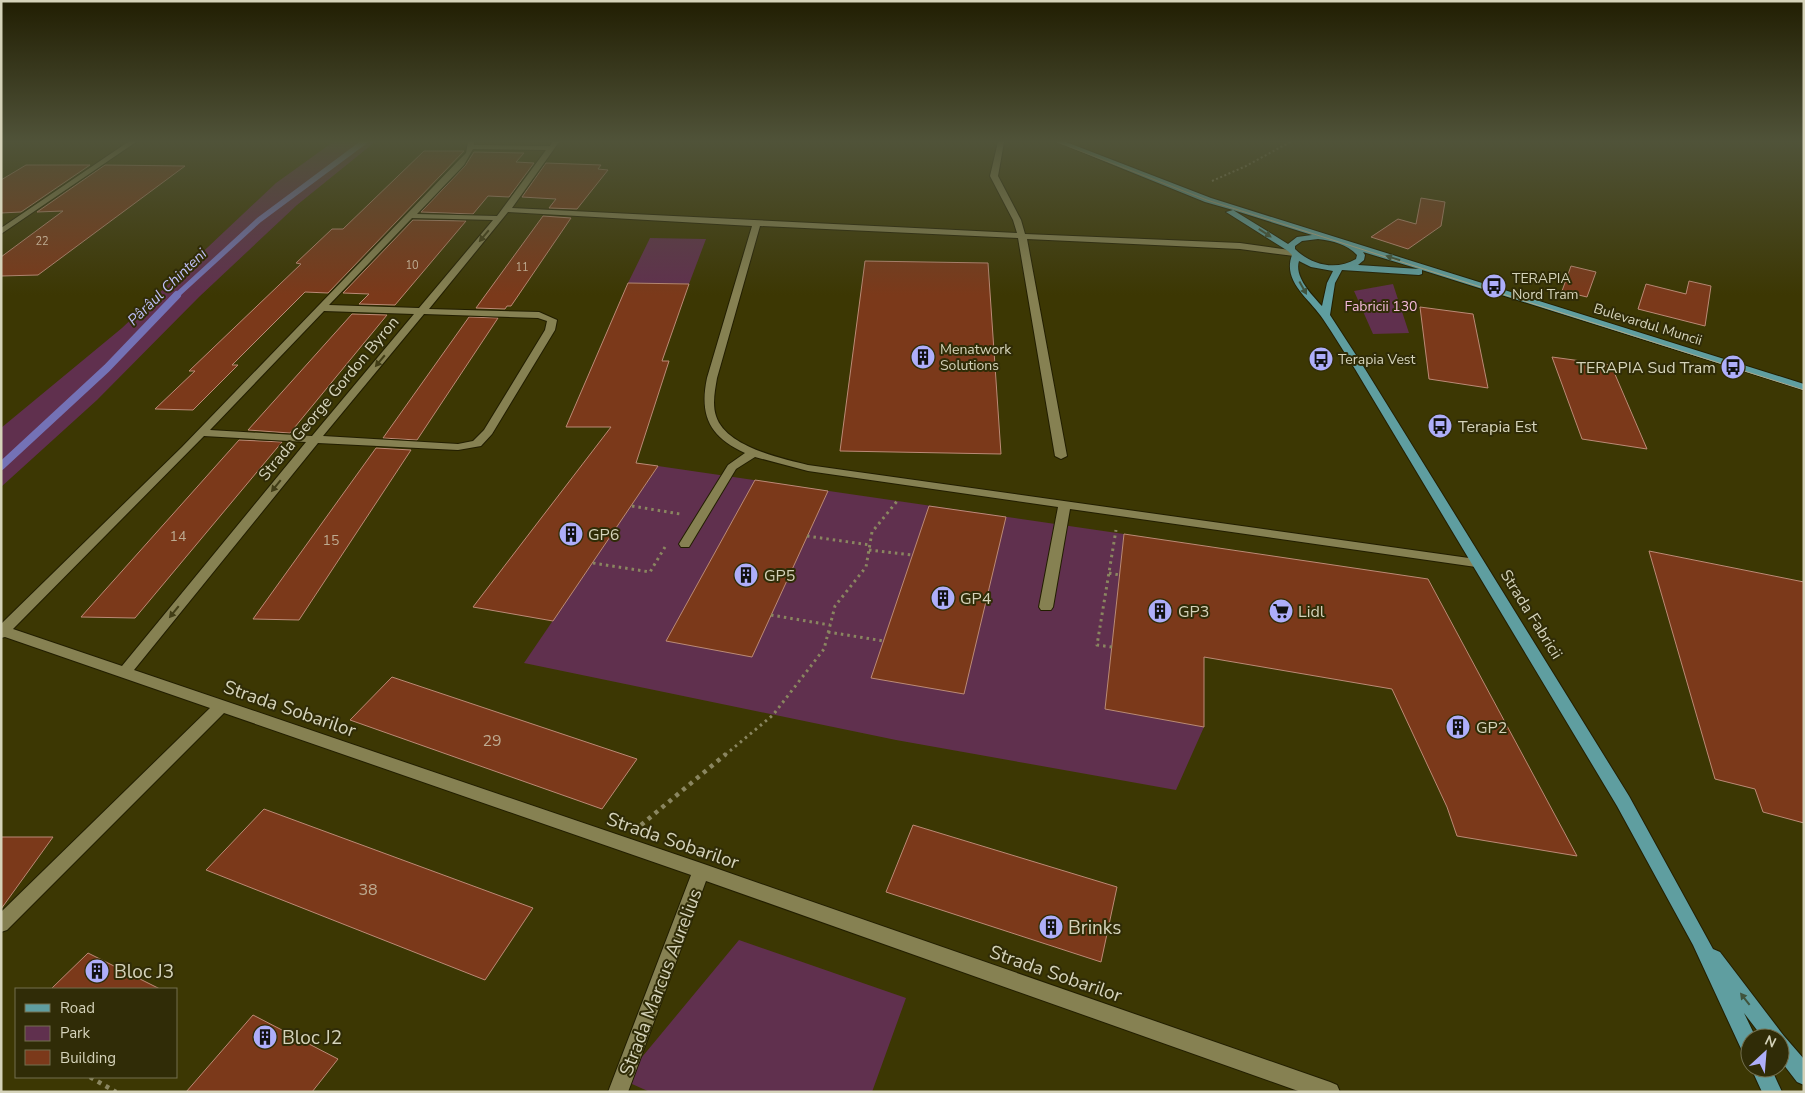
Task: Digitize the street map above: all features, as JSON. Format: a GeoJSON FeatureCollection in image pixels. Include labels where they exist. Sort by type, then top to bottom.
{"type":"FeatureCollection","features":[{"type":"Feature","properties":{"kind":"main road"},"geometry":{"type":"LineString","coordinates":[[1189,193],[1329,238]]}},
{"type":"Feature","properties":{"kind":"main road"},"geometry":{"type":"LineString","coordinates":[[1208,200],[1293,253]]}},
{"type":"Feature","properties":{"kind":"main road"},"geometry":{"type":"LineString","coordinates":[[1293,253],[1291,245],[1300,239],[1329,238]]}},
{"type":"Feature","properties":{"kind":"main road","name":"Bulevardul Muncii"},"geometry":{"type":"LineString","coordinates":[[1329,238],[1804,386]]}},
{"type":"Feature","properties":{"kind":"main road"},"geometry":{"type":"LineString","coordinates":[[1325,315],[1331,283],[1343,267],[1360,260],[1361,254],[1350,245]]}},
{"type":"Feature","properties":{"kind":"main road","name":"Bulevardul Muncii"},"geometry":{"type":"LineString","coordinates":[[1293,253],[1311,263],[1407,271],[1456,278]]}},
{"type":"Feature","properties":{"kind":"main road","name":"Strada Fabricii"},"geometry":{"type":"LineString","coordinates":[[1293,253],[1293,266],[1302,290],[1325,315],[1360,368],[1476,563],[1624,801],[1699,938],[1742,1028]]}},
{"type":"Feature","properties":{"kind":"main road","name":"Strada Fabricii"},"geometry":{"type":"LineString","coordinates":[[1699,938],[1767,1028]]}},
{"type":"Feature","properties":{"kind":"main road"},"geometry":{"type":"LineString","coordinates":[[1790,1057],[1804,1075]]}},
{"type":"Feature","properties":{"kind":"main road"},"geometry":{"type":"LineString","coordinates":[[1765,1078],[1772,1092]]}},
{"type":"Feature","properties":{"kind":"street"},"geometry":{"type":"LineString","coordinates":[[1,232],[58,193]]}},
{"type":"Feature","properties":{"kind":"street"},"geometry":{"type":"LineString","coordinates":[[2,631],[201,433],[432,193]]}},
{"type":"Feature","properties":{"kind":"street","name":"Strada George Gordon Byron"},"geometry":{"type":"LineString","coordinates":[[124,673],[518,193]]}},
{"type":"Feature","properties":{"kind":"street"},"geometry":{"type":"LineString","coordinates":[[1003,193],[1017,220],[1022,236],[1061,456]]}},
{"type":"Feature","properties":{"kind":"street"},"geometry":{"type":"LineString","coordinates":[[410,216],[502,214],[757,223],[1240,246],[1293,253]]}},
{"type":"Feature","properties":{"kind":"street"},"geometry":{"type":"LineString","coordinates":[[757,223],[712,378],[708,400],[712,420],[740,446],[777,461],[808,468],[1476,563]]}},
{"type":"Feature","properties":{"kind":"street"},"geometry":{"type":"LineString","coordinates":[[201,433],[458,448],[477,444],[488,432],[550,330],[552,320],[539,316],[321,308]]}},
{"type":"Feature","properties":{"kind":"street"},"geometry":{"type":"LineString","coordinates":[[685,544],[732,466],[753,452]]}},
{"type":"Feature","properties":{"kind":"street"},"geometry":{"type":"LineString","coordinates":[[1046,607],[1065,504]]}},
{"type":"Feature","properties":{"kind":"street","name":"Strada Sobarilor"},"geometry":{"type":"LineString","coordinates":[[2,631],[701,871],[1330,1092]]}},
{"type":"Feature","properties":{"kind":"street"},"geometry":{"type":"LineString","coordinates":[[1,924],[221,706]]}},
{"type":"Feature","properties":{"kind":"street","name":"Strada Marcus Aurelius"},"geometry":{"type":"LineString","coordinates":[[618,1092],[701,871]]}},
{"type":"Feature","properties":{"kind":"path"},"geometry":{"type":"LineString","coordinates":[[618,844],[773,715],[824,649],[835,606],[866,567],[872,532],[899,498],[907,482]]}},
{"type":"Feature","properties":{"kind":"path"},"geometry":{"type":"LineString","coordinates":[[632,506],[685,515]]}},
{"type":"Feature","properties":{"kind":"path"},"geometry":{"type":"LineString","coordinates":[[1112,647],[1097,645],[1119,512]]}},
{"type":"Feature","properties":{"kind":"path"},"geometry":{"type":"LineString","coordinates":[[808,536],[912,555]]}},
{"type":"Feature","properties":{"kind":"path"},"geometry":{"type":"LineString","coordinates":[[593,563],[650,572],[670,539]]}},
{"type":"Feature","properties":{"kind":"path"},"geometry":{"type":"LineString","coordinates":[[1109,573],[1120,574]]}},
{"type":"Feature","properties":{"kind":"path"},"geometry":{"type":"LineString","coordinates":[[771,615],[830,625]]}},
{"type":"Feature","properties":{"kind":"path"},"geometry":{"type":"LineString","coordinates":[[828,632],[884,641]]}},
{"type":"Feature","properties":{"kind":"path"},"geometry":{"type":"LineString","coordinates":[[92,1078],[116,1092]]}},
{"type":"Feature","properties":{"kind":"green space"},"geometry":{"type":"Polygon","coordinates":[[[265,193],[312,193],[199,297],[97,400],[1,487],[1,428],[122,328],[265,193]]]}},
{"type":"Feature","properties":{"kind":"green space"},"geometry":{"type":"Polygon","coordinates":[[[650,238],[706,239],[689,284],[628,283],[650,238]]]}},
{"type":"Feature","properties":{"kind":"green space","name":"Fabricii 130"},"geometry":{"type":"Polygon","coordinates":[[[1393,284],[1409,333],[1373,334],[1354,291],[1393,284]]]}},
{"type":"Feature","properties":{"kind":"green space"},"geometry":{"type":"Polygon","coordinates":[[[658,466],[1124,534],[1105,709],[1204,727],[1176,790],[896,740],[524,663],[658,466]]]}},
{"type":"Feature","properties":{"kind":"green space"},"geometry":{"type":"Polygon","coordinates":[[[739,940],[906,998],[872,1092],[650,1092],[623,1080],[739,940]]]}},
{"type":"Feature","properties":{"kind":"building"},"geometry":{"type":"Polygon","coordinates":[[[1,193],[49,193],[21,212],[1,213],[1,193]]]}},
{"type":"Feature","properties":{"kind":"building"},"geometry":{"type":"Polygon","coordinates":[[[64,193],[149,193],[38,275],[1,276],[1,257],[63,211],[37,212],[64,193]]]}},
{"type":"Feature","properties":{"kind":"building"},"geometry":{"type":"Polygon","coordinates":[[[380,193],[424,193],[328,293],[305,292],[232,365],[238,365],[193,410],[155,409],[195,371],[189,371],[301,264],[296,263],[332,229],[343,229],[380,193]]]}},
{"type":"Feature","properties":{"kind":"building"},"geometry":{"type":"Polygon","coordinates":[[[439,193],[512,193],[509,197],[488,196],[473,214],[421,212],[439,193]]]}},
{"type":"Feature","properties":{"kind":"building"},"geometry":{"type":"Polygon","coordinates":[[[525,193],[590,193],[577,209],[549,208],[556,199],[522,197],[525,193]]]}},
{"type":"Feature","properties":{"kind":"building"},"geometry":{"type":"Polygon","coordinates":[[[1421,198],[1445,202],[1441,226],[1408,249],[1371,237],[1398,219],[1416,224],[1421,198]]]}},
{"type":"Feature","properties":{"kind":"building"},"geometry":{"type":"Polygon","coordinates":[[[543,216],[571,218],[511,306],[507,306],[505,309],[476,308],[543,216]]]}},
{"type":"Feature","properties":{"kind":"building"},"geometry":{"type":"Polygon","coordinates":[[[413,220],[466,221],[395,305],[359,304],[369,294],[343,293],[413,220]]]}},
{"type":"Feature","properties":{"kind":"building","name":"Menatwork Solutions"},"geometry":{"type":"Polygon","coordinates":[[[865,261],[988,263],[1001,454],[840,451],[865,261]]]}},
{"type":"Feature","properties":{"kind":"building"},"geometry":{"type":"Polygon","coordinates":[[[1571,266],[1596,272],[1587,297],[1562,291],[1571,266]]]}},
{"type":"Feature","properties":{"kind":"building"},"geometry":{"type":"Polygon","coordinates":[[[1689,281],[1711,286],[1705,326],[1638,309],[1646,284],[1686,294],[1689,281]]]}},
{"type":"Feature","properties":{"kind":"building"},"geometry":{"type":"Polygon","coordinates":[[[628,283],[689,284],[662,361],[669,361],[636,463],[658,466],[553,621],[473,607],[611,427],[566,427],[628,283]]]}},
{"type":"Feature","properties":{"kind":"building"},"geometry":{"type":"Polygon","coordinates":[[[1420,307],[1473,314],[1488,388],[1429,379],[1420,307]]]}},
{"type":"Feature","properties":{"kind":"building"},"geometry":{"type":"Polygon","coordinates":[[[352,314],[387,315],[290,433],[248,430],[352,314]]]}},
{"type":"Feature","properties":{"kind":"building"},"geometry":{"type":"Polygon","coordinates":[[[469,317],[498,318],[417,440],[383,438],[469,317]]]}},
{"type":"Feature","properties":{"kind":"building"},"geometry":{"type":"Polygon","coordinates":[[[1552,357],[1611,365],[1647,449],[1582,439],[1552,357]]]}},
{"type":"Feature","properties":{"kind":"building"},"geometry":{"type":"Polygon","coordinates":[[[239,440],[282,442],[135,618],[81,617],[239,440]]]}},
{"type":"Feature","properties":{"kind":"building"},"geometry":{"type":"Polygon","coordinates":[[[376,448],[411,450],[299,620],[253,619],[376,448]]]}},
{"type":"Feature","properties":{"kind":"building","name":"GP5"},"geometry":{"type":"Polygon","coordinates":[[[755,480],[828,491],[752,657],[666,641],[755,480]]]}},
{"type":"Feature","properties":{"kind":"building","name":"GP4"},"geometry":{"type":"Polygon","coordinates":[[[929,506],[1006,517],[964,694],[871,678],[929,506]]]}},
{"type":"Feature","properties":{"kind":"building"},"geometry":{"type":"Polygon","coordinates":[[[1124,534],[1428,579],[1577,856],[1457,836],[1447,807],[1392,689],[1204,657],[1204,727],[1105,709],[1124,534]]]}},
{"type":"Feature","properties":{"kind":"building"},"geometry":{"type":"Polygon","coordinates":[[[1649,551],[1804,582],[1804,823],[1763,812],[1755,789],[1715,779],[1649,551]]]}},
{"type":"Feature","properties":{"kind":"building"},"geometry":{"type":"Polygon","coordinates":[[[392,677],[637,759],[602,809],[350,720],[392,677]]]}},
{"type":"Feature","properties":{"kind":"building"},"geometry":{"type":"Polygon","coordinates":[[[264,809],[533,908],[485,980],[206,870],[264,809]]]}},
{"type":"Feature","properties":{"kind":"building","name":"Brinks"},"geometry":{"type":"Polygon","coordinates":[[[913,825],[1117,887],[1101,962],[886,892],[913,825]]]}},
{"type":"Feature","properties":{"kind":"building"},"geometry":{"type":"Polygon","coordinates":[[[1,837],[53,837],[1,909],[1,837]]]}},
{"type":"Feature","properties":{"kind":"building","name":"Bloc J3"},"geometry":{"type":"Polygon","coordinates":[[[88,953],[158,988],[52,988],[88,953]]]}},
{"type":"Feature","properties":{"kind":"building","name":"Bloc J2"},"geometry":{"type":"Polygon","coordinates":[[[253,1015],[338,1059],[312,1092],[186,1092],[253,1015]]]}},
{"type":"Feature","properties":{"kind":"waterway","name":"Pârâul Chinteni"},"geometry":{"type":"LineString","coordinates":[[176,296],[259,220],[295,193]]}},
{"type":"Feature","properties":{"kind":"waterway","name":"Pârâul Chinteni"},"geometry":{"type":"LineString","coordinates":[[1,466],[107,368],[176,296]]}},
{"type":"Feature","properties":{"kind":"tram line"},"geometry":{"type":"LineString","coordinates":[[1189,193],[1804,390]]}},
{"type":"Feature","properties":{"kind":"place","name":"TERAPIA Nord Tram"},"geometry":{"type":"Point","coordinates":[1494,286]}},
{"type":"Feature","properties":{"kind":"place","name":"Menatwork Solutions"},"geometry":{"type":"Point","coordinates":[923,357]}},
{"type":"Feature","properties":{"kind":"place","name":"Terapia Vest"},"geometry":{"type":"Point","coordinates":[1321,359]}},
{"type":"Feature","properties":{"kind":"place","name":"TERAPIA Sud Tram"},"geometry":{"type":"Point","coordinates":[1733,367]}},
{"type":"Feature","properties":{"kind":"place","name":"Terapia Est"},"geometry":{"type":"Point","coordinates":[1440,426]}},
{"type":"Feature","properties":{"kind":"place","name":"GP6"},"geometry":{"type":"Point","coordinates":[571,534]}},
{"type":"Feature","properties":{"kind":"place","name":"GP5"},"geometry":{"type":"Point","coordinates":[746,575]}},
{"type":"Feature","properties":{"kind":"place","name":"GP4"},"geometry":{"type":"Point","coordinates":[943,598]}},
{"type":"Feature","properties":{"kind":"place","name":"GP3"},"geometry":{"type":"Point","coordinates":[1160,611]}},
{"type":"Feature","properties":{"kind":"place","name":"Lidl"},"geometry":{"type":"Point","coordinates":[1281,611]}},
{"type":"Feature","properties":{"kind":"place","name":"GP2"},"geometry":{"type":"Point","coordinates":[1458,727]}},
{"type":"Feature","properties":{"kind":"place","name":"Brinks"},"geometry":{"type":"Point","coordinates":[1051,927]}},
{"type":"Feature","properties":{"kind":"place","name":"Bloc J3"},"geometry":{"type":"Point","coordinates":[97,971]}},
{"type":"Feature","properties":{"kind":"place","name":"Bloc J2"},"geometry":{"type":"Point","coordinates":[265,1037]}}]}
